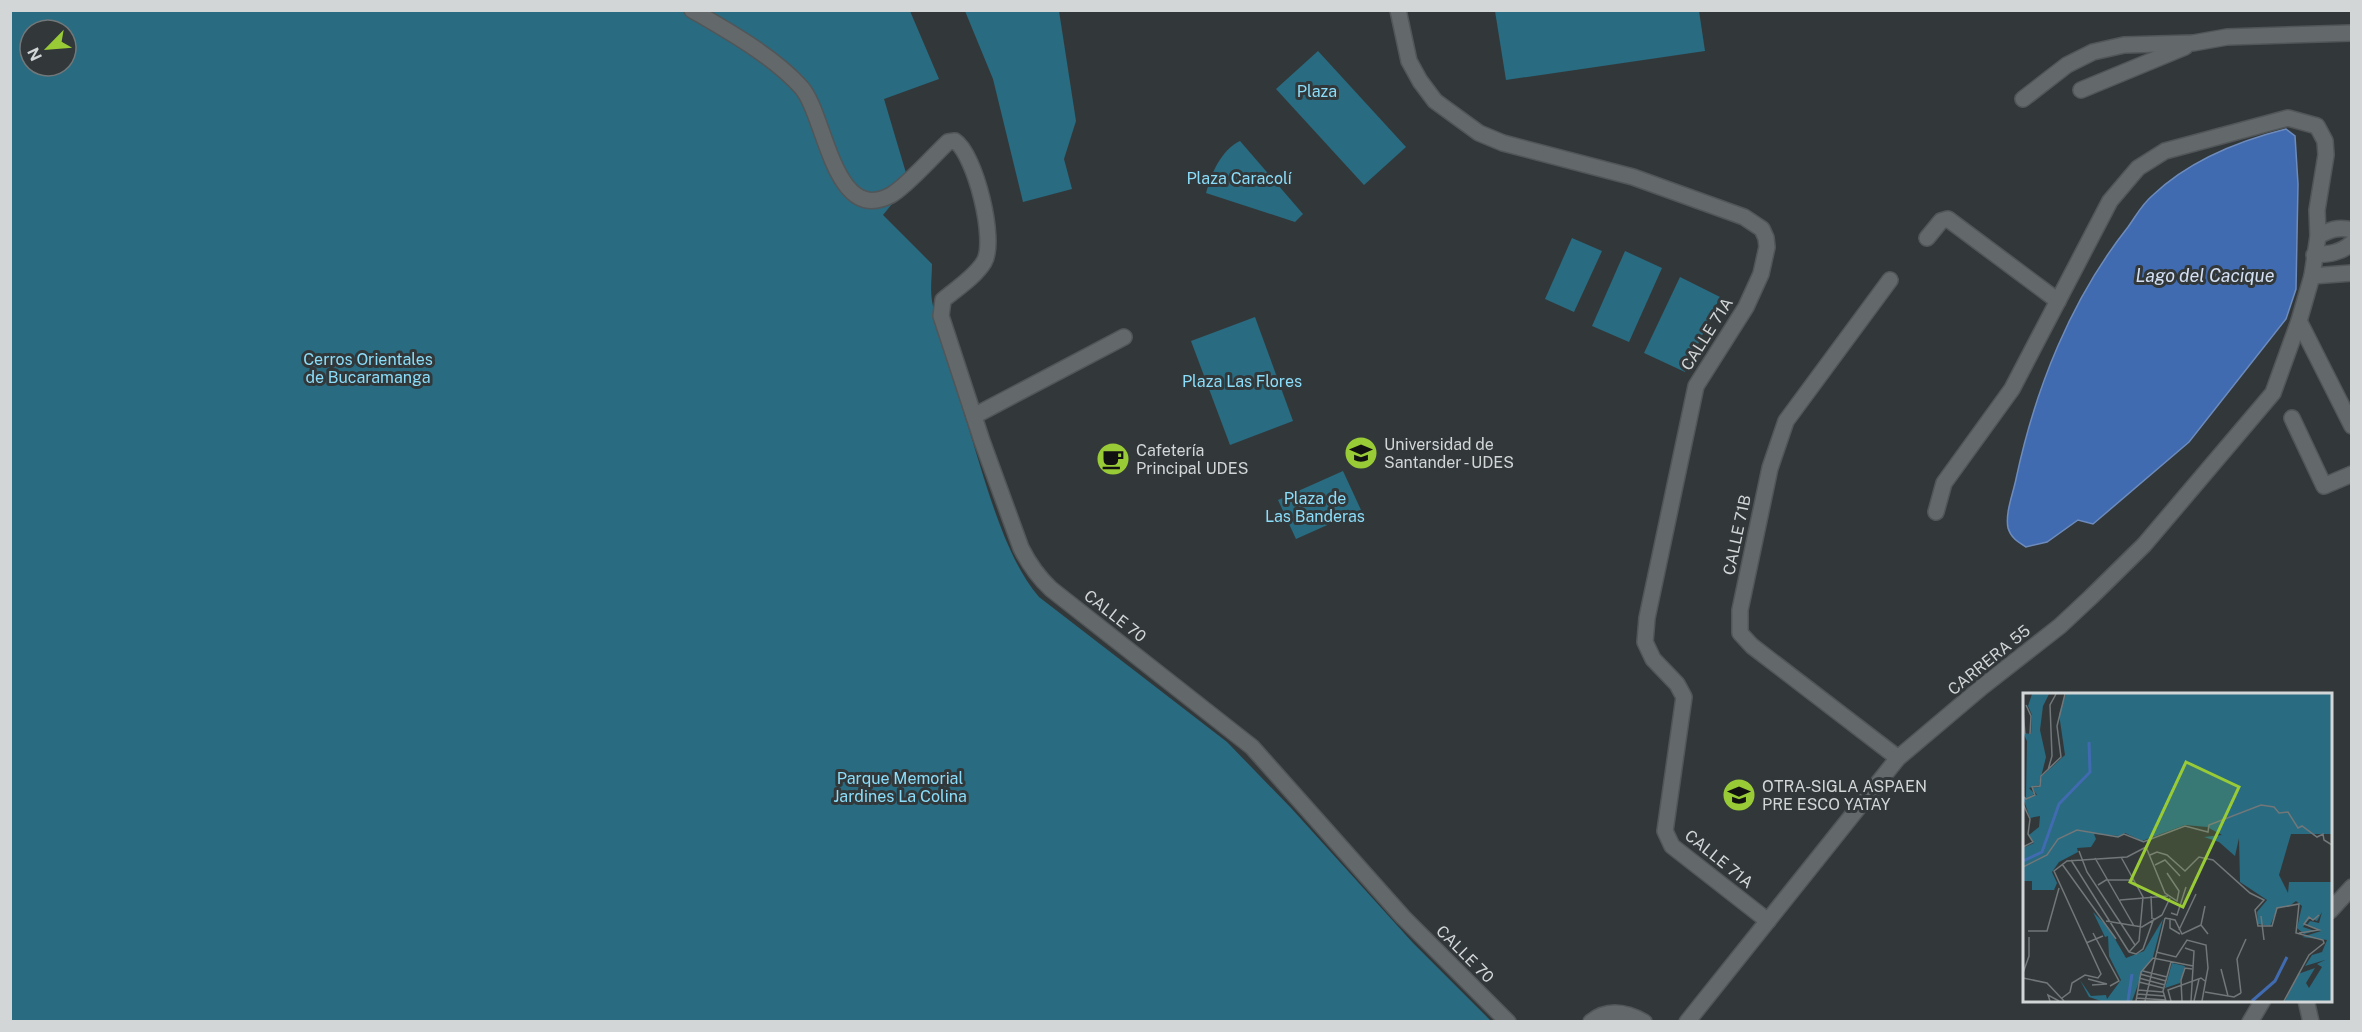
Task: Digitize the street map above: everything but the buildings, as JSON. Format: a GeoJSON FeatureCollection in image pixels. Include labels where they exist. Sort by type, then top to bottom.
{"type":"FeatureCollection","features":[{"type":"Feature","properties":{"kind":"street","name":"CALLE 70"},"geometry":{"type":"LineString","coordinates":[[692,10],[753,46],[802,87],[820,122],[838,175],[847,188],[855,194],[873,201],[893,194],[948,142],[955,141],[962,148],[975,174],[988,232],[988,245],[984,262],[943,300],[941,307],[946,332],[974,416],[1021,548],[1036,575],[1252,747],[1402,916],[1508,1022]]}},
{"type":"Feature","properties":{"kind":"street","name":"CALLE 71A"},"geometry":{"type":"LineString","coordinates":[[1398,10],[1409,61],[1420,81],[1435,101],[1455,118],[1479,133],[1503,143],[1633,177],[1744,216],[1762,229],[1766,238],[1767,247],[1761,274],[1746,307],[1696,386],[1647,618],[1645,642],[1653,659],[1677,684],[1684,696],[1665,831],[1672,846],[1768,921]]}},
{"type":"Feature","properties":{"kind":"street"},"geometry":{"type":"LineString","coordinates":[[2023,99],[2067,64],[2093,52],[2124,45],[2193,43],[2227,37],[2352,33]]}},
{"type":"Feature","properties":{"kind":"street"},"geometry":{"type":"LineString","coordinates":[[2081,90],[2193,43]]}},
{"type":"Feature","properties":{"kind":"street","name":"CARRERA 55"},"geometry":{"type":"LineString","coordinates":[[1687,1022],[1898,758],[1982,687],[2060,626],[2144,545],[2273,393],[2300,321],[2312,276],[2318,236],[2317,210],[2326,155],[2325,141],[2316,126],[2289,118],[2165,151],[2138,168],[2110,201],[2012,389],[1944,483],[1936,512]]}},
{"type":"Feature","properties":{"kind":"street"},"geometry":{"type":"LineString","coordinates":[[1927,238],[1941,221],[1948,219],[2058,301]]}},
{"type":"Feature","properties":{"kind":"street"},"geometry":{"type":"LineString","coordinates":[[2318,236],[2334,228],[2343,227],[2352,230]]}},
{"type":"Feature","properties":{"kind":"street"},"geometry":{"type":"LineString","coordinates":[[2314,255],[2332,254],[2345,249],[2352,243]]}},
{"type":"Feature","properties":{"kind":"street"},"geometry":{"type":"LineString","coordinates":[[2312,276],[2352,273]]}},
{"type":"Feature","properties":{"kind":"street","name":"CALLE 71B"},"geometry":{"type":"LineString","coordinates":[[1890,280],[1786,421],[1770,468],[1740,610],[1740,633],[1752,646],[1898,758]]}},
{"type":"Feature","properties":{"kind":"street"},"geometry":{"type":"LineString","coordinates":[[2300,321],[2352,426]]}},
{"type":"Feature","properties":{"kind":"street"},"geometry":{"type":"LineString","coordinates":[[974,416],[1124,337]]}},
{"type":"Feature","properties":{"kind":"street"},"geometry":{"type":"LineString","coordinates":[[2292,418],[2324,486],[2352,474]]}},
{"type":"Feature","properties":{"kind":"street"},"geometry":{"type":"LineString","coordinates":[[2332,910],[2352,887]]}},
{"type":"Feature","properties":{"kind":"street"},"geometry":{"type":"LineString","coordinates":[[2250,1022],[2262,1002]]}},
{"type":"Feature","properties":{"kind":"street"},"geometry":{"type":"LineString","coordinates":[[2306,1002],[2311,1022]]}},
{"type":"Feature","properties":{"kind":"street"},"geometry":{"type":"LineString","coordinates":[[1592,1020],[1611,1012],[1633,1016],[1644,1022]]}},
{"type":"Feature","properties":{"kind":"green space","name":"Cerros Orientales de Bucaramanga"},"geometry":{"type":"Polygon","coordinates":[[[10,11],[910,11],[939,79],[884,99],[909,183],[883,215],[932,264],[932,301],[943,346],[995,513],[1026,580],[1039,597],[1227,742],[1292,809],[1413,943],[1491,1021],[11,1021],[10,11]]]}},
{"type":"Feature","properties":{"kind":"green space"},"geometry":{"type":"Polygon","coordinates":[[[965,11],[1059,11],[1076,121],[1064,159],[1072,189],[1023,202],[993,79],[965,11]]]}},
{"type":"Feature","properties":{"kind":"green space"},"geometry":{"type":"Polygon","coordinates":[[[1495,11],[1699,11],[1705,51],[1506,80],[1495,11]]]}},
{"type":"Feature","properties":{"kind":"green space","name":"Plaza"},"geometry":{"type":"Polygon","coordinates":[[[1318,51],[1406,147],[1364,185],[1276,89],[1318,51]]]}},
{"type":"Feature","properties":{"kind":"green space","name":"Plaza Caracolí"},"geometry":{"type":"Polygon","coordinates":[[[1240,141],[1303,214],[1295,222],[1206,193],[1222,156],[1240,141]]]}},
{"type":"Feature","properties":{"kind":"green space"},"geometry":{"type":"Polygon","coordinates":[[[1572,238],[1602,251],[1574,312],[1545,299],[1572,238]]]}},
{"type":"Feature","properties":{"kind":"green space"},"geometry":{"type":"Polygon","coordinates":[[[1625,251],[1662,268],[1629,342],[1592,326],[1625,251]]]}},
{"type":"Feature","properties":{"kind":"green space"},"geometry":{"type":"Polygon","coordinates":[[[1680,277],[1720,297],[1685,372],[1644,353],[1680,277]]]}},
{"type":"Feature","properties":{"kind":"green space","name":"Plaza Las Flores"},"geometry":{"type":"Polygon","coordinates":[[[1255,317],[1293,421],[1230,445],[1191,341],[1255,317]]]}},
{"type":"Feature","properties":{"kind":"green space","name":"Plaza de Las Banderas"},"geometry":{"type":"Polygon","coordinates":[[[1343,471],[1361,510],[1296,539],[1278,500],[1343,471]]]}},
{"type":"Feature","properties":{"kind":"water","name":"Lago del Cacique"},"geometry":{"type":"Polygon","coordinates":[[[2286,129],[2295,136],[2298,184],[2296,289],[2286,319],[2189,442],[2093,524],[2078,520],[2047,542],[2026,547],[2015,539],[2008,528],[2010,504],[2024,445],[2058,346],[2089,284],[2146,202],[2167,183],[2215,153],[2250,139],[2286,129]]]}},
{"type":"Feature","properties":{"kind":"place","name":"Universidad de Santander - UDES"},"geometry":{"type":"Point","coordinates":[1361,453]}},
{"type":"Feature","properties":{"kind":"place","name":"Cafetería Principal UDES"},"geometry":{"type":"Point","coordinates":[1113,459]}},
{"type":"Feature","properties":{"kind":"place","name":"OTRA-SIGLA ASPAEN PRE ESCO YATAY"},"geometry":{"type":"Point","coordinates":[1739,795]}},
{"type":"Feature","properties":{"kind":"park label","name":"Parque Memorial Jardines La Colina"},"geometry":{"type":"Point","coordinates":[900,787]}}]}
